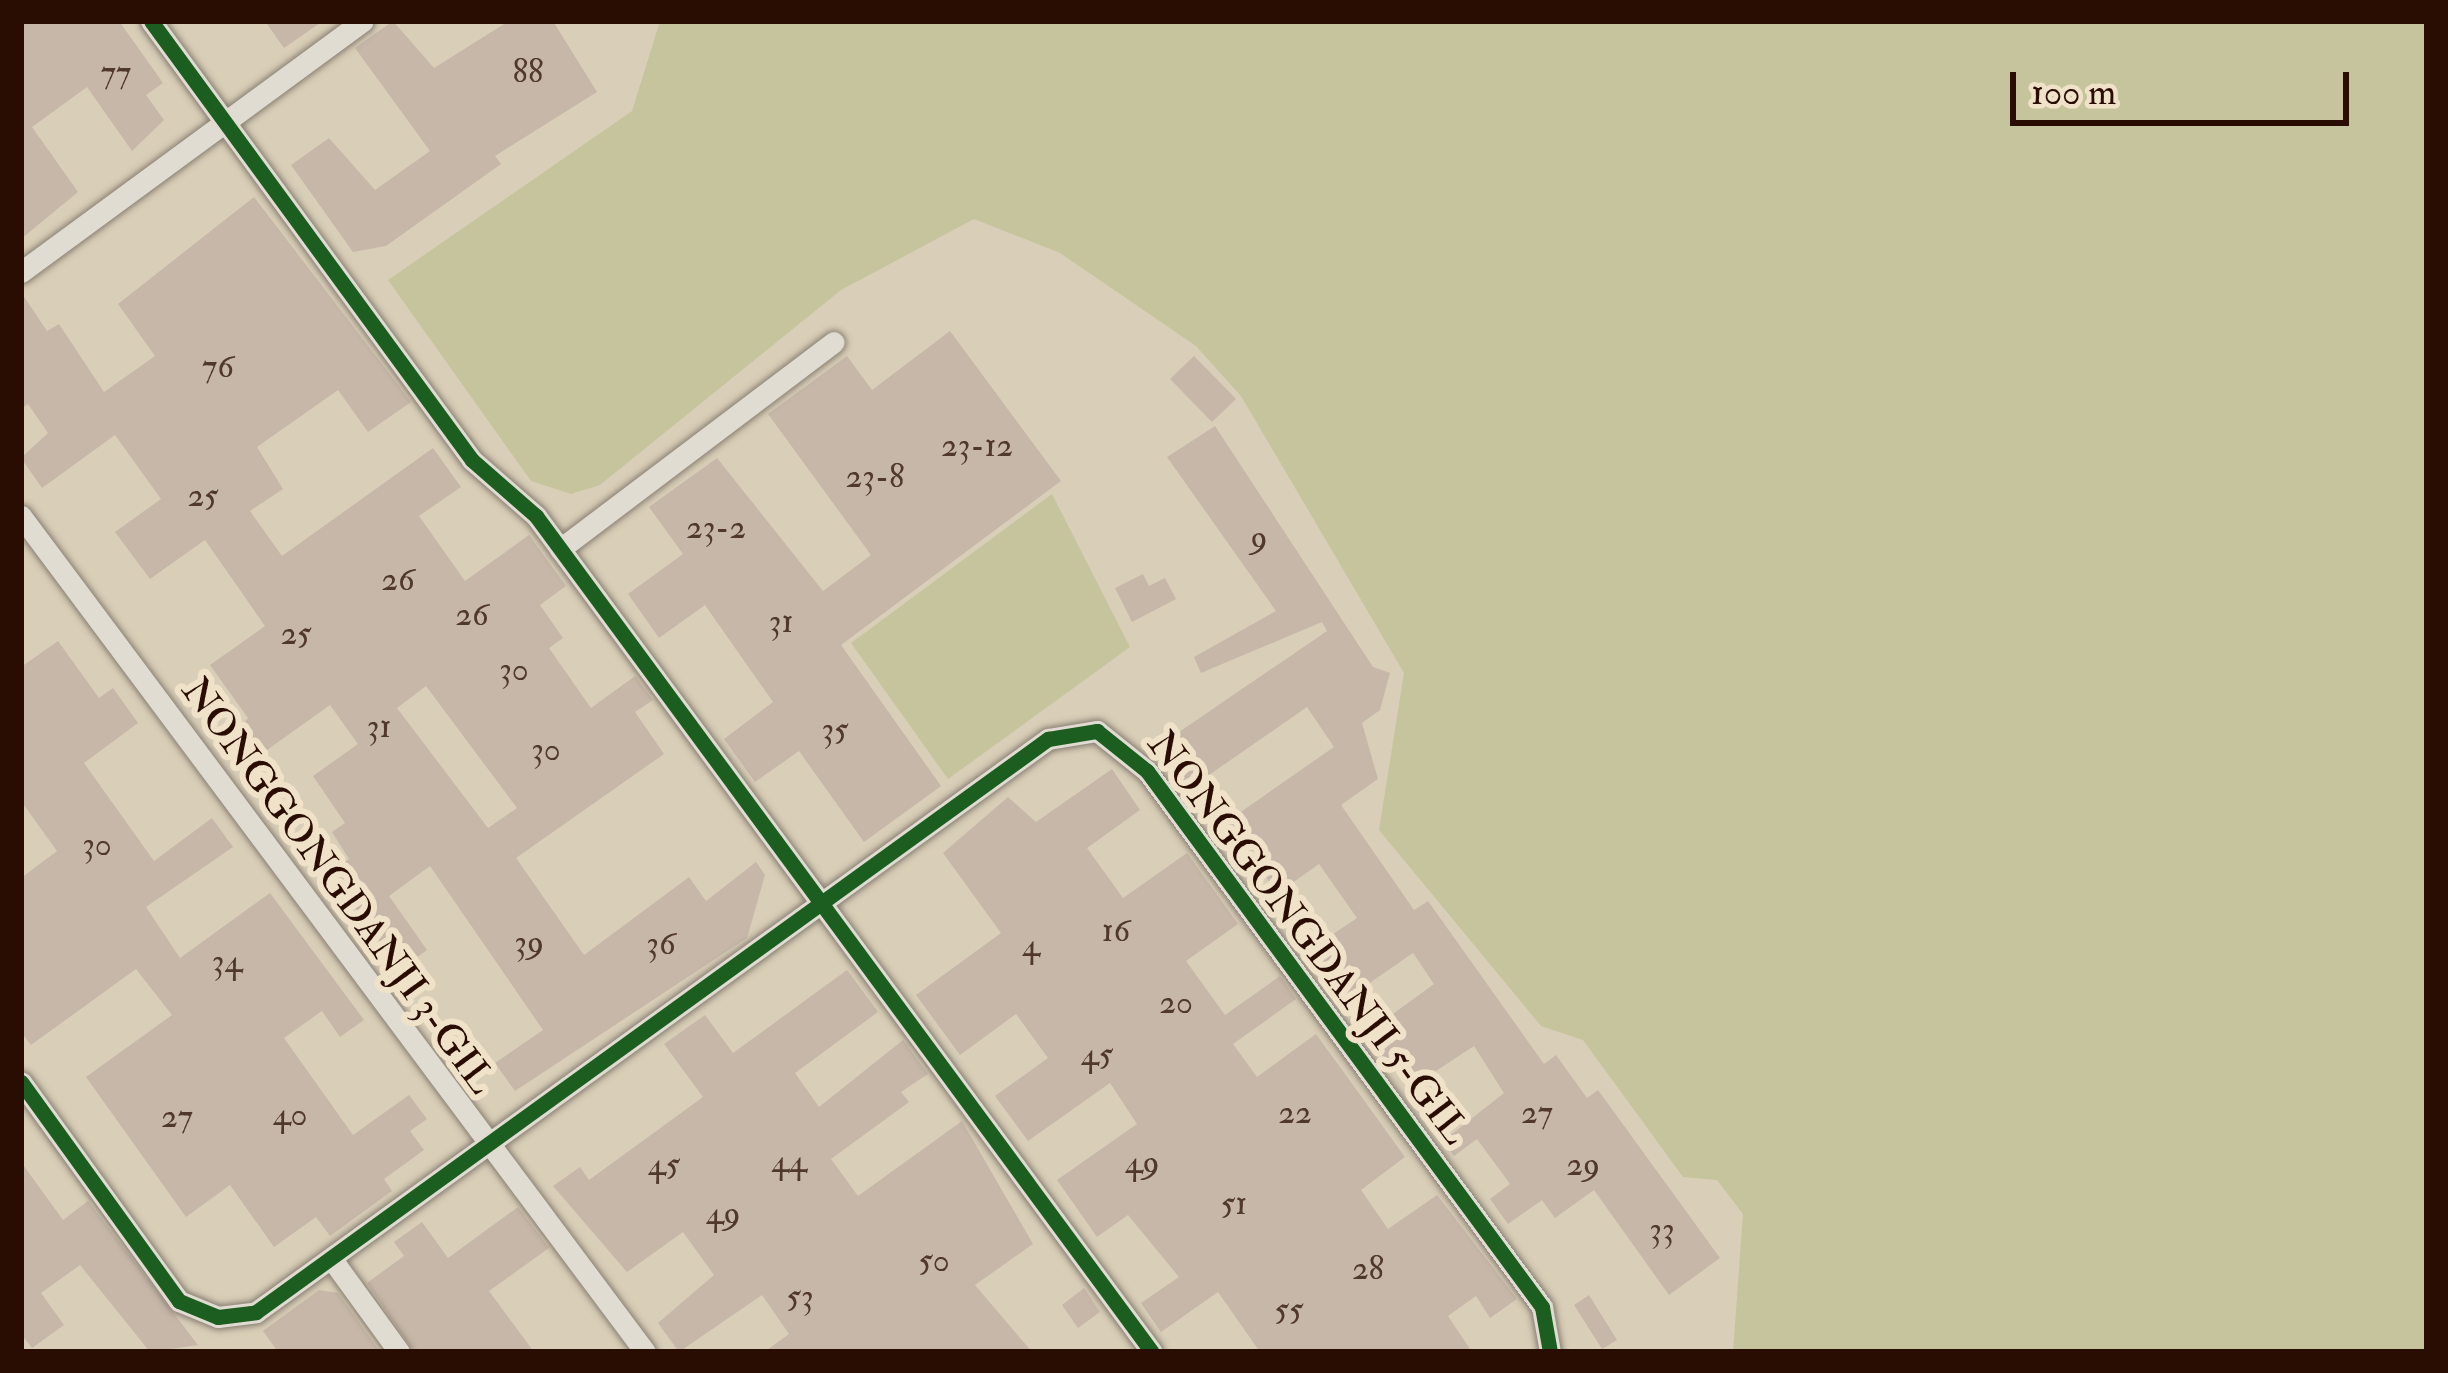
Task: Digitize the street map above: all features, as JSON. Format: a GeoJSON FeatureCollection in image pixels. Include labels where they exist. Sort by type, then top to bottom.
{"type":"FeatureCollection","features":[{"type":"Feature","properties":{"kind":"street"},"geometry":{"type":"LineString","coordinates":[[151,21],[472,460],[560,549],[1152,1352]]}},
{"type":"Feature","properties":{"kind":"street"},"geometry":{"type":"LineString","coordinates":[[21,272],[363,21]]}},
{"type":"Feature","properties":{"kind":"street"},"geometry":{"type":"LineString","coordinates":[[560,549],[834,342]]}},
{"type":"Feature","properties":{"kind":"street","name":"NONGGONGDANJI 3-GIL"},"geometry":{"type":"LineString","coordinates":[[21,517],[486,1147],[645,1352]]}},
{"type":"Feature","properties":{"kind":"street","name":"NONGGONGDANJI 5-GIL"},"geometry":{"type":"LineString","coordinates":[[21,1082],[189,1309],[256,1312],[1048,740],[1088,730],[1118,740],[1542,1307],[1550,1352]]}},
{"type":"Feature","properties":{"kind":"street"},"geometry":{"type":"LineString","coordinates":[[331,1258],[399,1352]]}},
{"type":"Feature","properties":{"kind":"shaded area"},"geometry":{"type":"Polygon","coordinates":[[[660,21],[2427,21],[2427,1352],[1733,1352],[1743,1214],[1717,1180],[1683,1177],[1583,1040],[1541,1026],[1379,830],[1404,673],[1241,396],[1196,346],[1060,253],[974,219],[841,290],[600,485],[571,494],[531,481],[388,280],[632,111],[660,21]]]}},
{"type":"Feature","properties":{"kind":"shaded area"},"geometry":{"type":"Polygon","coordinates":[[[1052,494],[1130,647],[948,779],[851,643],[1052,494]]]}},
{"type":"Feature","properties":{"kind":"building"},"geometry":{"type":"Polygon","coordinates":[[[21,21],[119,21],[163,83],[146,95],[164,120],[132,151],[87,87],[32,127],[78,192],[21,239],[21,21]]]}},
{"type":"Feature","properties":{"kind":"building"},"geometry":{"type":"Polygon","coordinates":[[[265,21],[323,21],[284,48],[265,21]]]}},
{"type":"Feature","properties":{"kind":"building"},"geometry":{"type":"Polygon","coordinates":[[[393,21],[434,68],[509,21],[553,21],[597,92],[495,156],[501,164],[386,246],[353,252],[291,165],[329,138],[375,190],[430,151],[355,48],[393,21]]]}},
{"type":"Feature","properties":{"kind":"building"},"geometry":{"type":"Polygon","coordinates":[[[254,197],[411,402],[368,432],[338,390],[257,447],[283,489],[250,511],[282,556],[433,448],[461,487],[419,516],[465,581],[529,535],[566,586],[540,605],[563,638],[549,648],[591,708],[635,676],[653,700],[635,712],[664,754],[516,858],[584,955],[689,877],[706,901],[756,862],[765,875],[747,938],[515,1091],[495,1063],[543,1030],[430,866],[389,896],[427,950],[399,970],[330,872],[349,859],[332,832],[345,823],[313,776],[358,744],[330,705],[243,767],[227,743],[248,718],[210,665],[265,626],[205,540],[150,579],[115,532],[161,499],[115,435],[42,488],[21,458],[48,433],[28,404],[21,409],[21,292],[47,331],[59,324],[104,392],[155,356],[118,304],[254,197]],[[426,686],[397,708],[488,828],[517,808],[426,686]]]}},
{"type":"Feature","properties":{"kind":"building"},"geometry":{"type":"Polygon","coordinates":[[[950,331],[1061,481],[841,645],[941,786],[864,842],[799,751],[755,782],[724,739],[773,702],[705,605],[659,638],[628,594],[683,554],[649,507],[717,458],[823,591],[871,555],[768,414],[847,356],[872,390],[950,331]]]}},
{"type":"Feature","properties":{"kind":"building"},"geometry":{"type":"Polygon","coordinates":[[[1194,356],[1236,399],[1212,422],[1170,379],[1194,356]]]}},
{"type":"Feature","properties":{"kind":"building"},"geometry":{"type":"Polygon","coordinates":[[[1215,426],[1373,667],[1390,673],[1380,710],[1362,723],[1378,779],[1341,805],[1414,910],[1428,901],[1544,1064],[1556,1055],[1587,1098],[1598,1090],[1720,1258],[1669,1295],[1594,1190],[1555,1218],[1542,1200],[1508,1224],[1490,1199],[1510,1184],[1477,1139],[1454,1156],[1443,1141],[1504,1093],[1474,1046],[1410,1088],[1374,1046],[1383,1040],[1375,1027],[1434,984],[1413,953],[1345,1000],[1314,947],[1357,918],[1319,864],[1278,893],[1225,823],[1334,747],[1307,707],[1186,791],[1157,747],[1327,631],[1322,622],[1201,673],[1194,657],[1276,611],[1167,457],[1215,426]]]}},
{"type":"Feature","properties":{"kind":"building"},"geometry":{"type":"Polygon","coordinates":[[[1143,574],[1149,586],[1165,578],[1176,599],[1132,622],[1115,588],[1143,574]]]}},
{"type":"Feature","properties":{"kind":"building"},"geometry":{"type":"Polygon","coordinates":[[[58,641],[99,698],[113,688],[138,723],[84,763],[154,861],[212,818],[233,847],[146,907],[180,958],[270,893],[364,1020],[340,1037],[322,1011],[284,1038],[353,1135],[409,1095],[427,1119],[410,1131],[424,1150],[384,1179],[392,1191],[330,1236],[316,1217],[274,1247],[230,1185],[186,1217],[86,1077],[172,1015],[136,969],[31,1045],[21,1032],[21,878],[57,851],[21,801],[21,667],[58,641]]]}},
{"type":"Feature","properties":{"kind":"building"},"geometry":{"type":"Polygon","coordinates":[[[1112,769],[1140,810],[1087,848],[1123,898],[1187,853],[1238,924],[1186,961],[1225,1015],[1280,976],[1296,999],[1233,1044],[1257,1077],[1316,1034],[1405,1157],[1361,1190],[1388,1229],[1437,1195],[1517,1299],[1490,1318],[1476,1296],[1448,1316],[1472,1352],[1260,1352],[1218,1292],[1161,1332],[1141,1303],[1179,1277],[1128,1215],[1097,1237],[1057,1180],[1137,1124],[1110,1083],[1028,1141],[995,1096],[1048,1058],[1016,1014],[960,1055],[916,995],[1001,933],[943,853],[1008,797],[1036,822],[1112,769]]]}},
{"type":"Feature","properties":{"kind":"building"},"geometry":{"type":"Polygon","coordinates":[[[847,970],[878,1012],[795,1073],[819,1107],[903,1040],[928,1074],[901,1092],[909,1102],[831,1159],[858,1196],[962,1121],[1033,1244],[975,1285],[1032,1352],[764,1352],[789,1334],[762,1295],[679,1352],[658,1323],[714,1275],[683,1232],[627,1272],[553,1186],[580,1167],[589,1180],[703,1097],[664,1044],[705,1015],[733,1053],[847,970]]]}},
{"type":"Feature","properties":{"kind":"building"},"geometry":{"type":"Polygon","coordinates":[[[21,1162],[63,1220],[88,1201],[198,1345],[150,1352],[80,1265],[41,1293],[64,1325],[32,1348],[21,1334],[21,1162]]]}},
{"type":"Feature","properties":{"kind":"building"},"geometry":{"type":"Polygon","coordinates":[[[518,1207],[549,1248],[489,1291],[534,1352],[414,1352],[367,1283],[404,1256],[394,1242],[422,1222],[448,1258],[518,1207]]]}},
{"type":"Feature","properties":{"kind":"building"},"geometry":{"type":"Polygon","coordinates":[[[1084,1288],[1100,1312],[1078,1328],[1062,1305],[1084,1288]]]}},
{"type":"Feature","properties":{"kind":"building"},"geometry":{"type":"Polygon","coordinates":[[[319,1290],[338,1293],[380,1352],[278,1352],[263,1331],[319,1290]]]}},
{"type":"Feature","properties":{"kind":"building"},"geometry":{"type":"Polygon","coordinates":[[[1589,1295],[1617,1340],[1602,1349],[1574,1305],[1589,1295]]]}},
{"type":"Feature","properties":{"kind":"cycle path"},"geometry":{"type":"LineString","coordinates":[[151,21],[472,460],[536,516],[1152,1352]]}},
{"type":"Feature","properties":{"kind":"cycle path"},"geometry":{"type":"LineString","coordinates":[[21,1082],[179,1301],[218,1317],[256,1312],[1048,739],[1097,731],[1147,771],[1542,1307],[1550,1352]]}}]}
